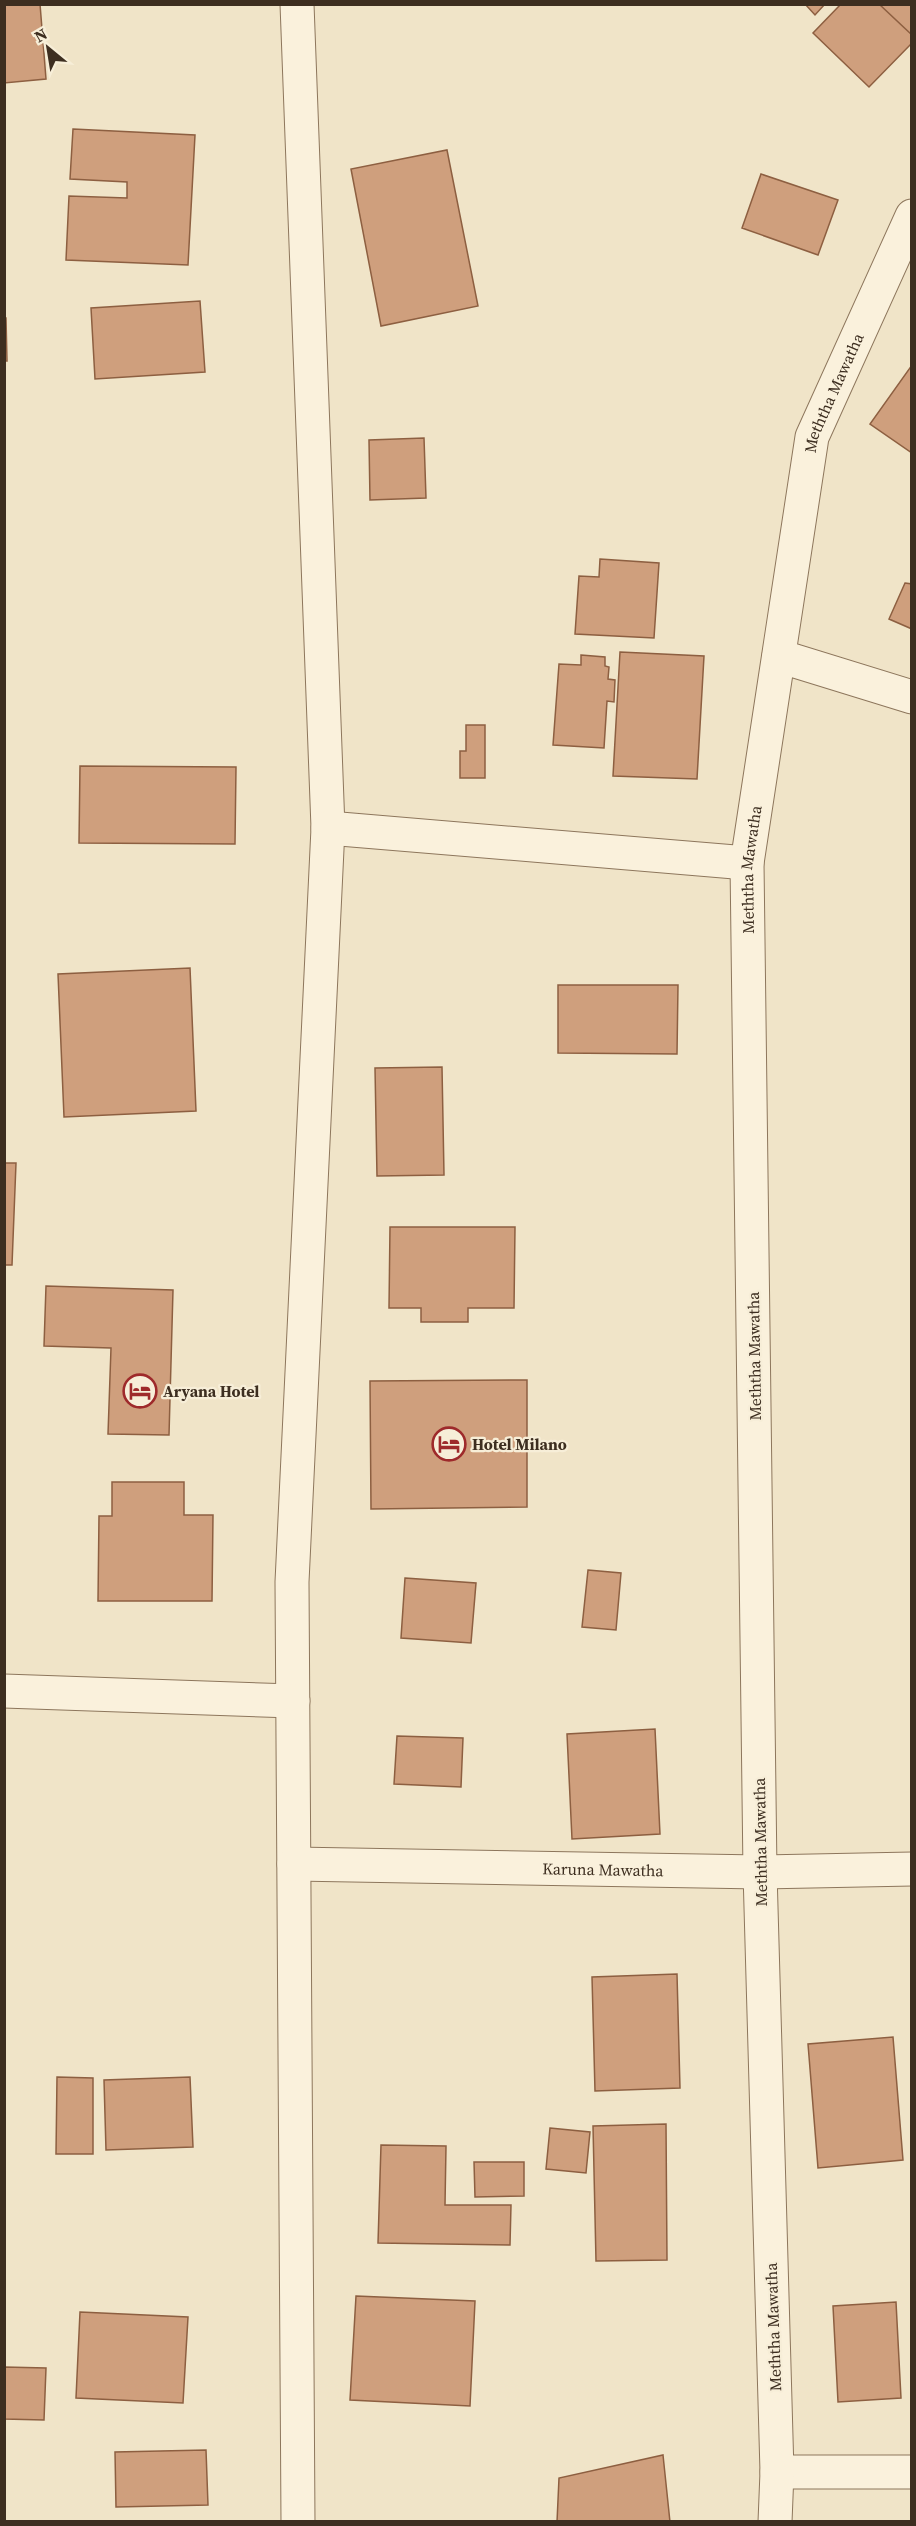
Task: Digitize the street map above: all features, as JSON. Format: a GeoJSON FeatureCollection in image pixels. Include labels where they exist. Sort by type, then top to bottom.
{"type":"FeatureCollection","features":[{"type":"Feature","properties":{"kind":"street"},"geometry":{"type":"LineString","coordinates":[[297,4],[328,828],[293,1570],[298,2522]]}},
{"type":"Feature","properties":{"kind":"street","name":"Meththa Mawatha"},"geometry":{"type":"LineString","coordinates":[[775,2522],[777,2472],[760,1872],[747,863],[812,437],[912,216]]}},
{"type":"Feature","properties":{"kind":"street"},"geometry":{"type":"LineString","coordinates":[[779,656],[912,697]]}},
{"type":"Feature","properties":{"kind":"street"},"geometry":{"type":"LineString","coordinates":[[328,828],[747,863]]}},
{"type":"Feature","properties":{"kind":"street"},"geometry":{"type":"LineString","coordinates":[[4,1691],[293,1701]]}},
{"type":"Feature","properties":{"kind":"street","name":"Karuna Mawatha"},"geometry":{"type":"LineString","coordinates":[[294,1864],[760,1872],[912,1869]]}},
{"type":"Feature","properties":{"kind":"street"},"geometry":{"type":"LineString","coordinates":[[777,2472],[912,2472]]}},
{"type":"Feature","properties":{"kind":"building"},"geometry":{"type":"Polygon","coordinates":[[[4,4],[40,4],[46,79],[4,83],[4,4]]]}},
{"type":"Feature","properties":{"kind":"building"},"geometry":{"type":"Polygon","coordinates":[[[805,4],[825,4],[815,15],[805,4]]]}},
{"type":"Feature","properties":{"kind":"building"},"geometry":{"type":"Polygon","coordinates":[[[841,4],[879,4],[912,35],[912,43],[869,87],[813,33],[841,4]]]}},
{"type":"Feature","properties":{"kind":"building"},"geometry":{"type":"Polygon","coordinates":[[[879,4],[912,4],[912,35],[879,4]]]}},
{"type":"Feature","properties":{"kind":"building"},"geometry":{"type":"Polygon","coordinates":[[[73,129],[195,135],[188,265],[66,260],[69,196],[127,198],[127,182],[70,179],[73,129]]]}},
{"type":"Feature","properties":{"kind":"building"},"geometry":{"type":"Polygon","coordinates":[[[447,150],[478,306],[381,326],[351,169],[447,150]]]}},
{"type":"Feature","properties":{"kind":"building"},"geometry":{"type":"Polygon","coordinates":[[[761,174],[838,200],[818,255],[742,228],[761,174]]]}},
{"type":"Feature","properties":{"kind":"building"},"geometry":{"type":"Polygon","coordinates":[[[200,301],[205,372],[95,379],[91,308],[200,301]]]}},
{"type":"Feature","properties":{"kind":"building"},"geometry":{"type":"Polygon","coordinates":[[[4,318],[6,318],[7,361],[4,361],[4,318]]]}},
{"type":"Feature","properties":{"kind":"building"},"geometry":{"type":"Polygon","coordinates":[[[912,365],[912,453],[870,424],[912,365]]]}},
{"type":"Feature","properties":{"kind":"building"},"geometry":{"type":"Polygon","coordinates":[[[424,438],[426,498],[370,500],[369,440],[424,438]]]}},
{"type":"Feature","properties":{"kind":"building"},"geometry":{"type":"Polygon","coordinates":[[[600,559],[659,563],[654,638],[575,634],[579,576],[599,577],[600,559]]]}},
{"type":"Feature","properties":{"kind":"building"},"geometry":{"type":"Polygon","coordinates":[[[905,583],[912,584],[912,629],[889,619],[905,583]]]}},
{"type":"Feature","properties":{"kind":"building"},"geometry":{"type":"Polygon","coordinates":[[[620,652],[704,656],[697,779],[613,776],[620,652]]]}},
{"type":"Feature","properties":{"kind":"building"},"geometry":{"type":"Polygon","coordinates":[[[581,655],[605,657],[605,666],[609,667],[608,679],[615,680],[614,702],[607,701],[604,748],[553,745],[559,664],[581,665],[581,655]]]}},
{"type":"Feature","properties":{"kind":"building"},"geometry":{"type":"Polygon","coordinates":[[[466,725],[485,725],[485,778],[460,778],[460,751],[466,751],[466,725]]]}},
{"type":"Feature","properties":{"kind":"building"},"geometry":{"type":"Polygon","coordinates":[[[80,766],[236,767],[235,844],[79,843],[80,766]]]}},
{"type":"Feature","properties":{"kind":"building"},"geometry":{"type":"Polygon","coordinates":[[[190,968],[196,1111],[64,1117],[58,974],[190,968]]]}},
{"type":"Feature","properties":{"kind":"building"},"geometry":{"type":"Polygon","coordinates":[[[558,985],[678,985],[677,1054],[558,1053],[558,985]]]}},
{"type":"Feature","properties":{"kind":"building"},"geometry":{"type":"Polygon","coordinates":[[[442,1067],[444,1175],[377,1176],[375,1068],[442,1067]]]}},
{"type":"Feature","properties":{"kind":"building"},"geometry":{"type":"Polygon","coordinates":[[[4,1163],[16,1163],[12,1265],[4,1265],[4,1163]]]}},
{"type":"Feature","properties":{"kind":"building"},"geometry":{"type":"Polygon","coordinates":[[[390,1227],[515,1227],[514,1308],[468,1308],[468,1322],[421,1322],[421,1308],[389,1308],[390,1227]]]}},
{"type":"Feature","properties":{"kind":"building","name":"Aryana Hotel"},"geometry":{"type":"Polygon","coordinates":[[[46,1286],[173,1290],[169,1435],[108,1434],[111,1348],[44,1346],[46,1286]]]}},
{"type":"Feature","properties":{"kind":"building","name":"Hotel Milano"},"geometry":{"type":"Polygon","coordinates":[[[527,1380],[527,1507],[371,1509],[370,1381],[527,1380]]]}},
{"type":"Feature","properties":{"kind":"building"},"geometry":{"type":"Polygon","coordinates":[[[112,1482],[184,1482],[184,1515],[213,1515],[212,1601],[98,1601],[99,1516],[112,1516],[112,1482]]]}},
{"type":"Feature","properties":{"kind":"building"},"geometry":{"type":"Polygon","coordinates":[[[588,1570],[621,1573],[616,1630],[582,1627],[588,1570]]]}},
{"type":"Feature","properties":{"kind":"building"},"geometry":{"type":"Polygon","coordinates":[[[405,1578],[476,1583],[471,1643],[401,1638],[405,1578]]]}},
{"type":"Feature","properties":{"kind":"building"},"geometry":{"type":"Polygon","coordinates":[[[655,1729],[660,1834],[572,1839],[567,1734],[655,1729]]]}},
{"type":"Feature","properties":{"kind":"building"},"geometry":{"type":"Polygon","coordinates":[[[397,1736],[463,1738],[461,1787],[394,1784],[397,1736]]]}},
{"type":"Feature","properties":{"kind":"building"},"geometry":{"type":"Polygon","coordinates":[[[677,1974],[680,2088],[595,2091],[592,1977],[677,1974]]]}},
{"type":"Feature","properties":{"kind":"building"},"geometry":{"type":"Polygon","coordinates":[[[893,2037],[903,2160],[818,2168],[808,2044],[893,2037]]]}},
{"type":"Feature","properties":{"kind":"building"},"geometry":{"type":"Polygon","coordinates":[[[57,2077],[93,2078],[93,2154],[56,2154],[57,2077]]]}},
{"type":"Feature","properties":{"kind":"building"},"geometry":{"type":"Polygon","coordinates":[[[190,2077],[193,2147],[106,2150],[104,2080],[190,2077]]]}},
{"type":"Feature","properties":{"kind":"building"},"geometry":{"type":"Polygon","coordinates":[[[666,2124],[667,2260],[596,2261],[593,2126],[666,2124]]]}},
{"type":"Feature","properties":{"kind":"building"},"geometry":{"type":"Polygon","coordinates":[[[550,2128],[590,2132],[586,2173],[546,2169],[550,2128]]]}},
{"type":"Feature","properties":{"kind":"building"},"geometry":{"type":"Polygon","coordinates":[[[381,2145],[446,2146],[445,2205],[511,2205],[510,2245],[378,2243],[381,2145]]]}},
{"type":"Feature","properties":{"kind":"building"},"geometry":{"type":"Polygon","coordinates":[[[474,2162],[524,2162],[524,2196],[475,2197],[474,2162]]]}},
{"type":"Feature","properties":{"kind":"building"},"geometry":{"type":"Polygon","coordinates":[[[356,2296],[475,2301],[470,2406],[350,2400],[356,2296]]]}},
{"type":"Feature","properties":{"kind":"building"},"geometry":{"type":"Polygon","coordinates":[[[896,2302],[901,2398],[838,2402],[833,2306],[896,2302]]]}},
{"type":"Feature","properties":{"kind":"building"},"geometry":{"type":"Polygon","coordinates":[[[80,2312],[188,2317],[183,2403],[76,2398],[80,2312]]]}},
{"type":"Feature","properties":{"kind":"building"},"geometry":{"type":"Polygon","coordinates":[[[4,2367],[46,2368],[44,2420],[4,2419],[4,2367]]]}},
{"type":"Feature","properties":{"kind":"building"},"geometry":{"type":"Polygon","coordinates":[[[206,2450],[208,2505],[116,2507],[115,2452],[206,2450]]]}},
{"type":"Feature","properties":{"kind":"building"},"geometry":{"type":"Polygon","coordinates":[[[663,2455],[670,2522],[557,2522],[559,2478],[663,2455]]]}},
{"type":"Feature","properties":{"kind":"place","name":"Aryana Hotel"},"geometry":{"type":"Point","coordinates":[140,1391]}},
{"type":"Feature","properties":{"kind":"place","name":"Hotel Milano"},"geometry":{"type":"Point","coordinates":[449,1444]}}]}
